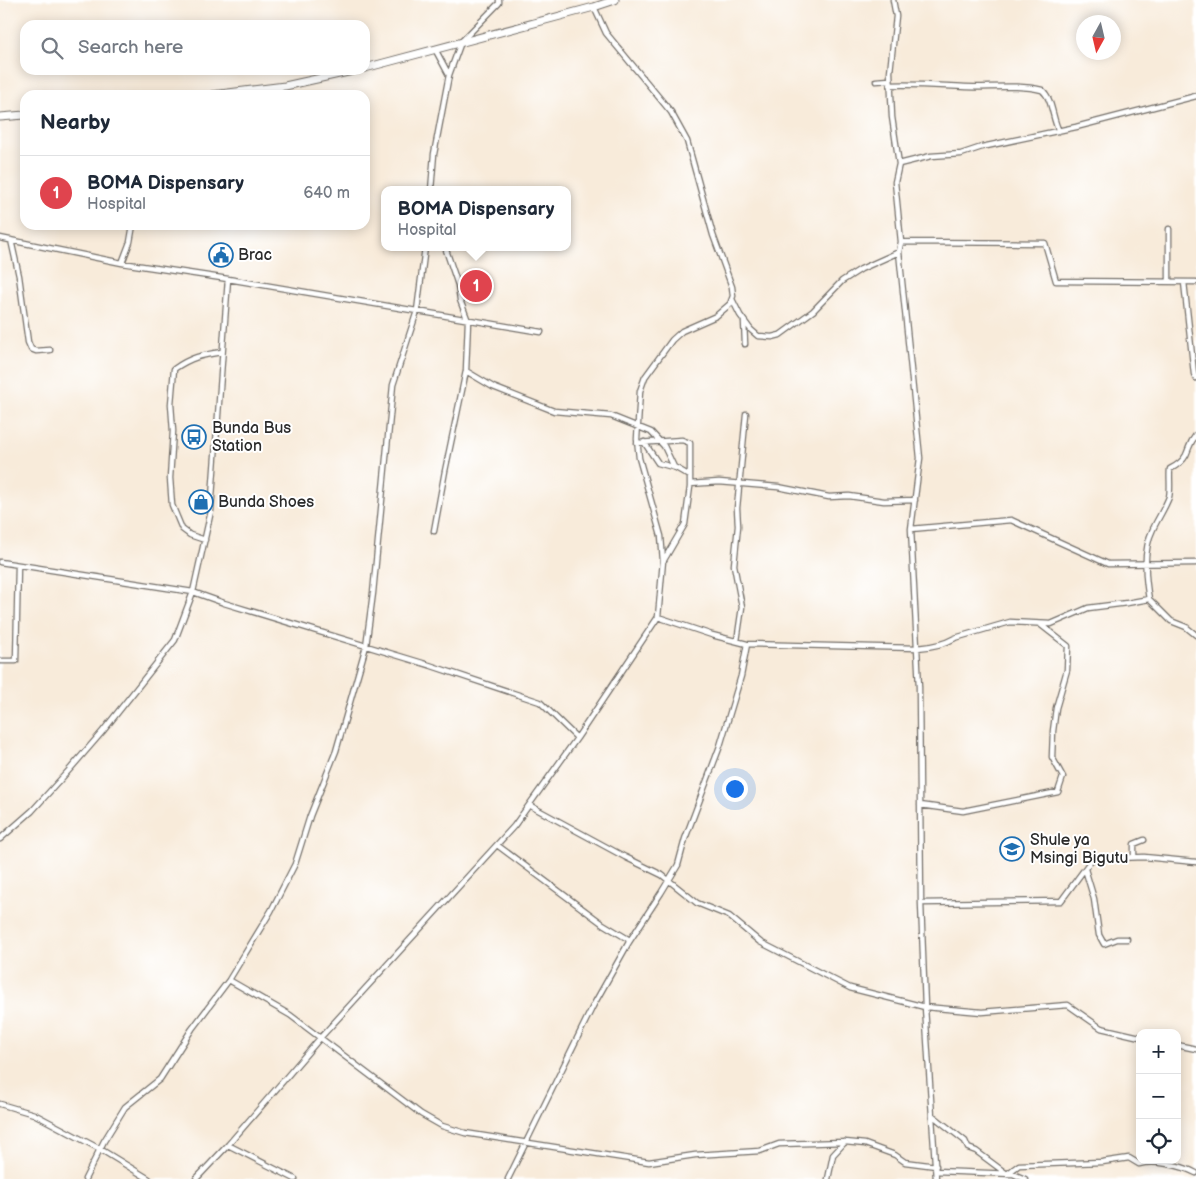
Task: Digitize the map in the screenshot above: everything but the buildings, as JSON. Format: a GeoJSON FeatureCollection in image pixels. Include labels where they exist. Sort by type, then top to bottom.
{"type":"FeatureCollection","features":[{"type":"Feature","properties":{"kind":"main road"},"geometry":{"type":"LineString","coordinates":[[370,67],[614,0]]}},
{"type":"Feature","properties":{"kind":"main road"},"geometry":{"type":"LineString","coordinates":[[253,90],[286,86],[335,75]]}},
{"type":"Feature","properties":{"kind":"main road"},"geometry":{"type":"LineString","coordinates":[[0,117],[20,115]]}},
{"type":"Feature","properties":{"kind":"street"},"geometry":{"type":"LineString","coordinates":[[893,0],[896,16],[890,82],[892,117],[899,164],[896,182],[901,242],[899,252],[920,458],[911,529],[917,648],[920,903],[936,1179]]}},
{"type":"Feature","properties":{"kind":"street"},"geometry":{"type":"LineString","coordinates":[[431,186],[434,154],[449,76],[460,42],[500,1]]}},
{"type":"Feature","properties":{"kind":"street"},"geometry":{"type":"LineString","coordinates":[[196,1179],[228,1145],[321,1037],[514,826],[577,738],[658,617],[663,561],[661,536],[644,482],[639,458],[637,427],[640,391],[645,377],[656,361],[682,331],[716,316],[730,304],[732,287],[712,235],[687,141],[671,112],[646,79],[606,33],[594,7]]}},
{"type":"Feature","properties":{"kind":"street"},"geometry":{"type":"LineString","coordinates":[[435,49],[449,76]]}},
{"type":"Feature","properties":{"kind":"street"},"geometry":{"type":"LineString","coordinates":[[876,81],[965,87],[1018,86],[1042,90],[1049,99],[1059,131]]}},
{"type":"Feature","properties":{"kind":"street"},"geometry":{"type":"LineString","coordinates":[[899,164],[931,156],[960,154],[1196,96]]}},
{"type":"Feature","properties":{"kind":"street"},"geometry":{"type":"LineString","coordinates":[[1169,229],[1169,282]]}},
{"type":"Feature","properties":{"kind":"street"},"geometry":{"type":"LineString","coordinates":[[122,263],[132,230]]}},
{"type":"Feature","properties":{"kind":"street"},"geometry":{"type":"LineString","coordinates":[[0,238],[122,263],[541,332]]}},
{"type":"Feature","properties":{"kind":"street"},"geometry":{"type":"LineString","coordinates":[[11,240],[20,276],[28,342],[31,349],[36,351],[50,350]]}},
{"type":"Feature","properties":{"kind":"street"},"geometry":{"type":"LineString","coordinates":[[901,242],[1045,243],[1056,281],[1196,282]]}},
{"type":"Feature","properties":{"kind":"street"},"geometry":{"type":"LineString","coordinates":[[85,1179],[100,1148],[125,1107],[160,1079],[192,1029],[229,980],[271,912],[295,864],[310,816],[336,751],[366,646],[393,385],[417,311],[424,251]]}},
{"type":"Feature","properties":{"kind":"street"},"geometry":{"type":"LineString","coordinates":[[434,532],[466,371],[468,321],[446,251]]}},
{"type":"Feature","properties":{"kind":"street"},"geometry":{"type":"LineString","coordinates":[[732,299],[751,330],[758,336],[772,337],[780,334],[812,311],[842,281],[861,269],[899,252]]}},
{"type":"Feature","properties":{"kind":"street"},"geometry":{"type":"LineString","coordinates":[[0,840],[32,811],[71,768],[103,731],[175,640],[193,592],[211,511],[228,279]]}},
{"type":"Feature","properties":{"kind":"street"},"geometry":{"type":"LineString","coordinates":[[1184,282],[1196,378]]}},
{"type":"Feature","properties":{"kind":"street"},"geometry":{"type":"LineString","coordinates":[[744,320],[745,344]]}},
{"type":"Feature","properties":{"kind":"street"},"geometry":{"type":"LineString","coordinates":[[205,540],[190,536],[182,529],[172,505],[170,478],[173,431],[171,387],[174,369],[187,360],[200,355],[222,352]]}},
{"type":"Feature","properties":{"kind":"street"},"geometry":{"type":"LineString","coordinates":[[466,371],[493,387],[554,411],[611,416],[651,432],[664,446],[674,468]]}},
{"type":"Feature","properties":{"kind":"street"},"geometry":{"type":"LineString","coordinates":[[737,641],[742,608],[734,565],[738,526],[737,508],[746,414]]}},
{"type":"Feature","properties":{"kind":"street"},"geometry":{"type":"LineString","coordinates":[[1196,435],[1187,447],[1187,454],[1179,464],[1170,469],[1168,497],[1148,542],[1146,564],[1146,583],[1149,598],[1171,621],[1186,627],[1196,635]]}},
{"type":"Feature","properties":{"kind":"street"},"geometry":{"type":"LineString","coordinates":[[637,443],[682,440],[690,443],[690,484],[685,524],[663,561]]}},
{"type":"Feature","properties":{"kind":"street"},"geometry":{"type":"LineString","coordinates":[[644,442],[658,463],[690,476]]}},
{"type":"Feature","properties":{"kind":"street"},"geometry":{"type":"LineString","coordinates":[[690,484],[740,483],[778,487],[829,497],[849,496],[884,501],[915,500]]}},
{"type":"Feature","properties":{"kind":"street"},"geometry":{"type":"LineString","coordinates":[[911,529],[1011,520],[1108,564],[1196,563]]}},
{"type":"Feature","properties":{"kind":"street"},"geometry":{"type":"LineString","coordinates":[[0,562],[193,592],[540,702],[577,738]]}},
{"type":"Feature","properties":{"kind":"street"},"geometry":{"type":"LineString","coordinates":[[0,661],[16,661],[18,565]]}},
{"type":"Feature","properties":{"kind":"street"},"geometry":{"type":"LineString","coordinates":[[658,617],[746,644],[917,648],[935,646],[955,638],[1010,622],[1052,624],[1088,608],[1128,603],[1149,598]]}},
{"type":"Feature","properties":{"kind":"street"},"geometry":{"type":"LineString","coordinates":[[920,806],[963,811],[1058,792],[1063,777],[1052,757],[1053,731],[1056,708],[1067,670],[1068,646],[1040,624]]}},
{"type":"Feature","properties":{"kind":"street"},"geometry":{"type":"LineString","coordinates":[[508,1179],[593,1006],[629,942],[678,865],[685,839],[720,746],[742,676],[746,644]]}},
{"type":"Feature","properties":{"kind":"street"},"geometry":{"type":"LineString","coordinates":[[529,805],[662,876],[697,903],[729,916],[760,942],[850,988],[925,1007],[982,1012],[1068,1005],[1101,1028],[1136,1036]]}},
{"type":"Feature","properties":{"kind":"street"},"geometry":{"type":"LineString","coordinates":[[1134,857],[1134,844],[1144,840]]}},
{"type":"Feature","properties":{"kind":"street"},"geometry":{"type":"LineString","coordinates":[[497,845],[603,924],[628,939],[629,942]]}},
{"type":"Feature","properties":{"kind":"street"},"geometry":{"type":"LineString","coordinates":[[920,903],[1061,901],[1092,859],[1144,857],[1196,862]]}},
{"type":"Feature","properties":{"kind":"street"},"geometry":{"type":"LineString","coordinates":[[1085,869],[1094,899],[1099,935],[1104,944],[1117,939],[1126,939]]}},
{"type":"Feature","properties":{"kind":"street"},"geometry":{"type":"LineString","coordinates":[[229,980],[290,1014],[421,1114],[442,1126],[465,1133],[649,1162],[695,1155],[760,1151],[779,1144],[845,1142],[864,1144],[895,1155],[905,1162],[936,1168],[1013,1174],[1025,1179]]}},
{"type":"Feature","properties":{"kind":"street"},"geometry":{"type":"LineString","coordinates":[[1181,1046],[1196,1049]]}},
{"type":"Feature","properties":{"kind":"street"},"geometry":{"type":"LineString","coordinates":[[0,1104],[34,1114],[100,1148],[149,1179]]}},
{"type":"Feature","properties":{"kind":"street"},"geometry":{"type":"LineString","coordinates":[[932,1115],[965,1141],[968,1148],[976,1151],[1007,1174]]}},
{"type":"Feature","properties":{"kind":"street"},"geometry":{"type":"LineString","coordinates":[[828,1179],[833,1154],[845,1142]]}},
{"type":"Feature","properties":{"kind":"street"},"geometry":{"type":"LineString","coordinates":[[228,1145],[295,1179]]}},
{"type":"Feature","properties":{"kind":"street"},"geometry":{"type":"LineString","coordinates":[[1007,1174],[1019,1165],[1102,1162],[1128,1158],[1139,1164],[1150,1161],[1164,1163],[1196,1173]]}},
{"type":"Feature","properties":{"kind":"place","name":"Brac"},"geometry":{"type":"Point","coordinates":[221,255]}},
{"type":"Feature","properties":{"kind":"place","name":"BOMA Dispensary"},"geometry":{"type":"Point","coordinates":[476,286]}},
{"type":"Feature","properties":{"kind":"place","name":"Bunda Bus Station"},"geometry":{"type":"Point","coordinates":[194,437]}},
{"type":"Feature","properties":{"kind":"place","name":"Bunda Shoes"},"geometry":{"type":"Point","coordinates":[201,502]}},
{"type":"Feature","properties":{"kind":"place","name":"Shule ya Msingi Bigutu"},"geometry":{"type":"Point","coordinates":[1012,849]}}]}
